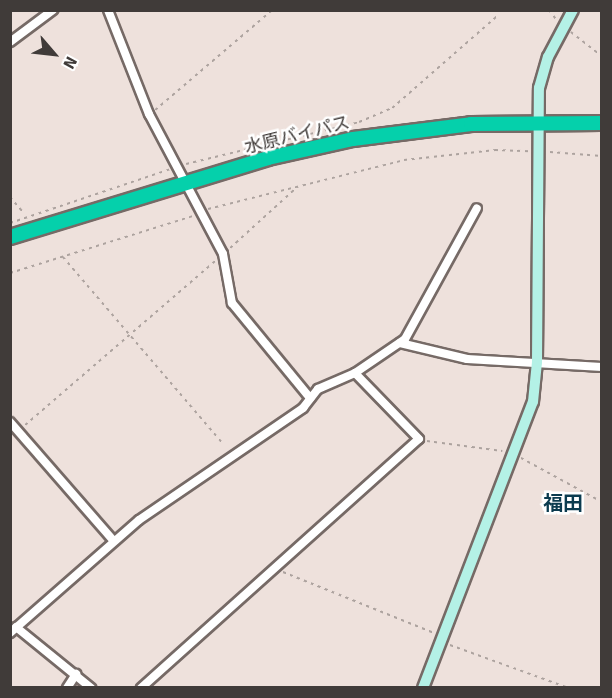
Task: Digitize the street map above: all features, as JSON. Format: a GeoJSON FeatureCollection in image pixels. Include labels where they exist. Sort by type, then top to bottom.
{"type":"FeatureCollection","features":[{"type":"Feature","properties":{"kind":"highway","name":"水原バイパス"},"geometry":{"type":"LineString","coordinates":[[10,237],[268,158],[419,127],[602,123]]}},
{"type":"Feature","properties":{"kind":"street"},"geometry":{"type":"LineString","coordinates":[[10,42],[22,29],[53,10]]}},
{"type":"Feature","properties":{"kind":"street"},"geometry":{"type":"LineString","coordinates":[[108,10],[149,114],[223,254],[232,303],[310,398]]}},
{"type":"Feature","properties":{"kind":"street"},"geometry":{"type":"LineString","coordinates":[[423,687],[533,402],[537,362],[536,124],[539,88],[568,18]]}},
{"type":"Feature","properties":{"kind":"street"},"geometry":{"type":"LineString","coordinates":[[10,31],[22,29]]}},
{"type":"Feature","properties":{"kind":"street"},"geometry":{"type":"LineString","coordinates":[[91,687],[13,630],[113,540],[303,408],[310,398],[331,380],[356,373],[400,343],[477,208]]}},
{"type":"Feature","properties":{"kind":"street"},"geometry":{"type":"LineString","coordinates":[[400,343],[467,359],[602,367]]}},
{"type":"Feature","properties":{"kind":"street"},"geometry":{"type":"LineString","coordinates":[[141,687],[278,568],[419,440],[356,373]]}},
{"type":"Feature","properties":{"kind":"street"},"geometry":{"type":"LineString","coordinates":[[10,422],[113,540]]}},
{"type":"Feature","properties":{"kind":"street"},"geometry":{"type":"LineString","coordinates":[[67,687],[76,674]]}},
{"type":"Feature","properties":{"kind":"path"},"geometry":{"type":"LineString","coordinates":[[149,114],[272,10]]}},
{"type":"Feature","properties":{"kind":"path"},"geometry":{"type":"LineString","coordinates":[[549,10],[568,18],[602,56]]}},
{"type":"Feature","properties":{"kind":"path"},"geometry":{"type":"LineString","coordinates":[[359,122],[392,108],[497,16]]}},
{"type":"Feature","properties":{"kind":"path"},"geometry":{"type":"LineString","coordinates":[[10,273],[200,212],[298,185],[404,160],[495,150],[537,152]]}},
{"type":"Feature","properties":{"kind":"path"},"geometry":{"type":"LineString","coordinates":[[547,152],[602,156]]}},
{"type":"Feature","properties":{"kind":"path"},"geometry":{"type":"LineString","coordinates":[[18,431],[223,254],[298,185]]}},
{"type":"Feature","properties":{"kind":"path"},"geometry":{"type":"LineString","coordinates":[[10,197],[23,212]]}},
{"type":"Feature","properties":{"kind":"path"},"geometry":{"type":"LineString","coordinates":[[62,257],[223,444]]}},
{"type":"Feature","properties":{"kind":"path"},"geometry":{"type":"LineString","coordinates":[[419,440],[494,448],[514,455],[602,502]]}},
{"type":"Feature","properties":{"kind":"path"},"geometry":{"type":"LineString","coordinates":[[278,568],[443,636],[456,649],[477,651],[569,687]]}},
{"type":"Feature","properties":{"kind":"district","name":"福田"},"geometry":{"type":"Point","coordinates":[563,503]}}]}
